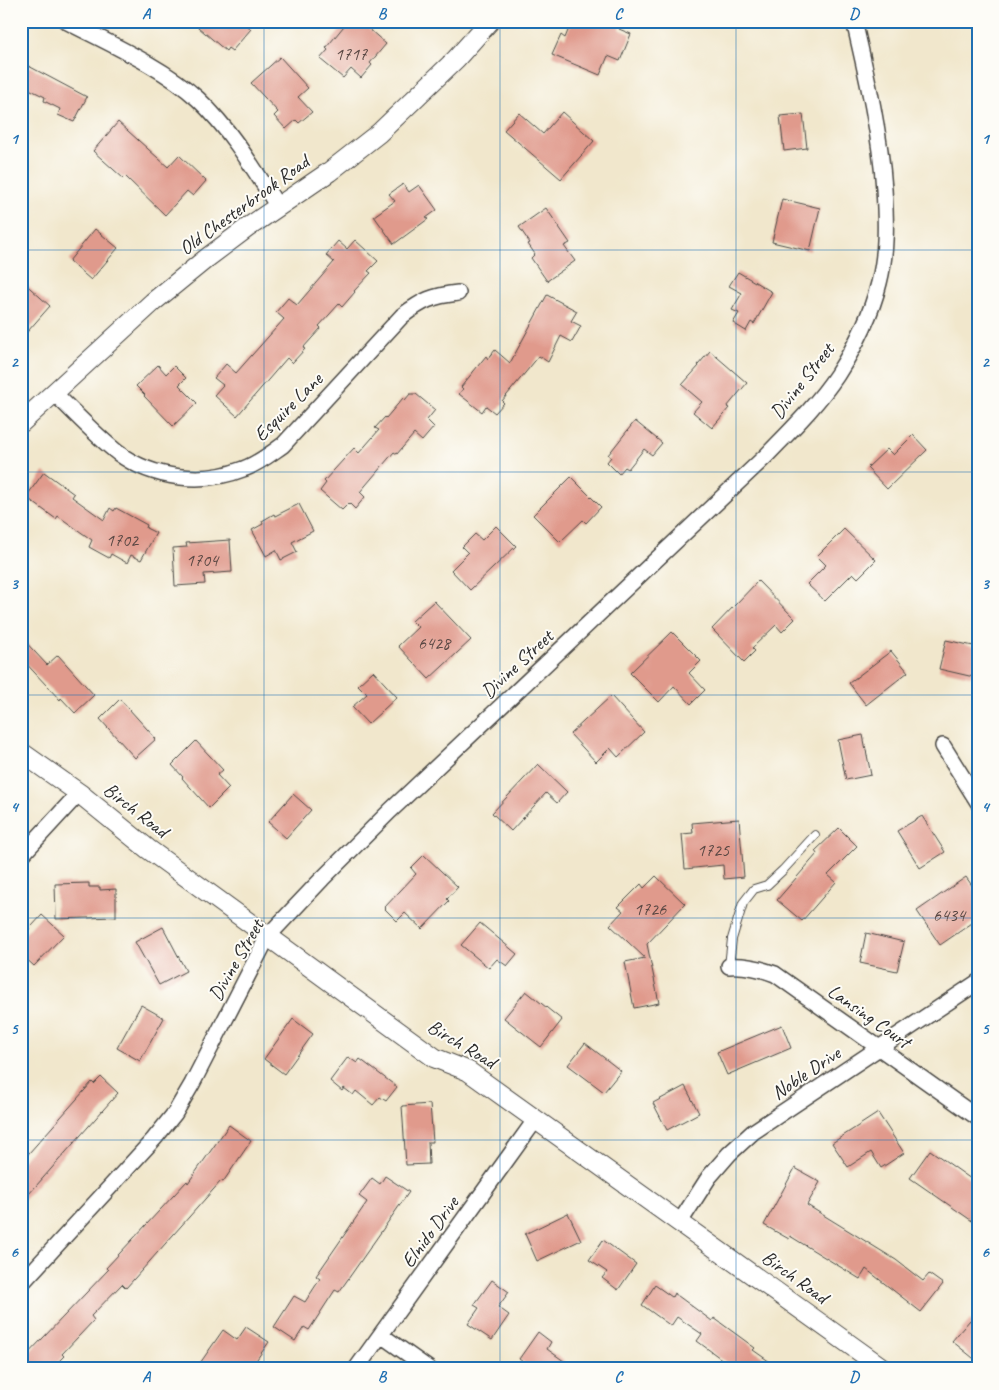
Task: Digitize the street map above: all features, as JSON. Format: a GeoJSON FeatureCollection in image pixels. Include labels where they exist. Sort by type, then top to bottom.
{"type":"FeatureCollection","features":[{"type":"Feature","properties":{"kind":"street"},"geometry":{"type":"LineString","coordinates":[[66,21],[167,76],[197,98],[220,122],[242,151],[278,207]]}},
{"type":"Feature","properties":{"kind":"street","name":"Old Chesterbrook Road"},"geometry":{"type":"LineString","coordinates":[[21,423],[160,296],[207,258],[330,172],[379,133],[456,59],[490,21]]}},
{"type":"Feature","properties":{"kind":"street","name":"Divine Street"},"geometry":{"type":"LineString","coordinates":[[21,1284],[154,1139],[174,1112],[192,1084],[268,936],[390,811],[768,455],[812,408],[836,375],[857,341],[870,311],[879,283],[885,244],[886,217],[882,162],[874,106],[854,21]]}},
{"type":"Feature","properties":{"kind":"street","name":"Esquire Lane"},"geometry":{"type":"LineString","coordinates":[[54,393],[102,440],[120,455],[144,468],[169,476],[194,478],[220,476],[243,469],[264,459],[283,445],[402,316],[418,304],[431,298],[458,292]]}},
{"type":"Feature","properties":{"kind":"street"},"geometry":{"type":"LineString","coordinates":[[943,746],[978,802]]}},
{"type":"Feature","properties":{"kind":"street","name":"Birch Road"},"geometry":{"type":"LineString","coordinates":[[21,752],[79,793],[148,849],[436,1058],[468,1071],[884,1369]]}},
{"type":"Feature","properties":{"kind":"street"},"geometry":{"type":"LineString","coordinates":[[21,856],[79,793]]}},
{"type":"Feature","properties":{"kind":"street","name":"Lansing Court"},"geometry":{"type":"LineString","coordinates":[[729,966],[740,965],[775,974],[978,1118]]}},
{"type":"Feature","properties":{"kind":"street","name":"Noble Drive"},"geometry":{"type":"LineString","coordinates":[[680,1222],[709,1177],[729,1154],[753,1132],[978,982]]}},
{"type":"Feature","properties":{"kind":"street","name":"Elnido Drive"},"geometry":{"type":"LineString","coordinates":[[356,1369],[536,1119]]}},
{"type":"Feature","properties":{"kind":"street"},"geometry":{"type":"LineString","coordinates":[[381,1335],[429,1369]]}},
{"type":"Feature","properties":{"kind":"lane"},"geometry":{"type":"LineString","coordinates":[[729,966],[732,939],[743,903],[754,889],[767,885],[783,870],[815,835]]}},
{"type":"Feature","properties":{"kind":"building"},"geometry":{"type":"Polygon","coordinates":[[[191,21],[242,21],[251,29],[232,51],[228,48],[226,51],[191,21]]]}},
{"type":"Feature","properties":{"kind":"building"},"geometry":{"type":"Polygon","coordinates":[[[348,21],[360,21],[386,44],[370,63],[372,65],[361,78],[351,69],[343,78],[320,59],[328,50],[326,48],[348,21]]]}},
{"type":"Feature","properties":{"kind":"building"},"geometry":{"type":"Polygon","coordinates":[[[572,21],[623,21],[619,29],[631,34],[620,61],[608,56],[600,75],[552,55],[561,35],[565,38],[572,21]]]}},
{"type":"Feature","properties":{"kind":"building"},"geometry":{"type":"Polygon","coordinates":[[[280,57],[308,88],[298,97],[312,112],[299,123],[296,120],[286,129],[274,116],[278,112],[251,83],[280,57]]]}},
{"type":"Feature","properties":{"kind":"building"},"geometry":{"type":"Polygon","coordinates":[[[21,62],[87,97],[74,122],[58,115],[60,109],[44,101],[45,97],[21,85],[21,62]]]}},
{"type":"Feature","properties":{"kind":"building"},"geometry":{"type":"Polygon","coordinates":[[[562,112],[594,141],[561,179],[504,130],[519,113],[543,134],[562,112]]]}},
{"type":"Feature","properties":{"kind":"building"},"geometry":{"type":"Polygon","coordinates":[[[803,114],[807,148],[784,151],[780,116],[803,114]]]}},
{"type":"Feature","properties":{"kind":"building"},"geometry":{"type":"Polygon","coordinates":[[[118,122],[168,167],[179,155],[206,181],[193,196],[187,191],[165,215],[125,176],[123,178],[93,151],[118,122]]]}},
{"type":"Feature","properties":{"kind":"building"},"geometry":{"type":"Polygon","coordinates":[[[403,184],[409,192],[419,185],[437,210],[394,244],[374,216],[395,201],[389,194],[403,184]]]}},
{"type":"Feature","properties":{"kind":"building"},"geometry":{"type":"Polygon","coordinates":[[[782,199],[820,208],[810,251],[772,242],[782,199]]]}},
{"type":"Feature","properties":{"kind":"building"},"geometry":{"type":"Polygon","coordinates":[[[546,208],[570,243],[564,246],[575,261],[547,281],[531,258],[535,254],[519,227],[546,208]]]}},
{"type":"Feature","properties":{"kind":"building"},"geometry":{"type":"Polygon","coordinates":[[[95,229],[118,248],[91,280],[69,261],[95,229]]]}},
{"type":"Feature","properties":{"kind":"building"},"geometry":{"type":"Polygon","coordinates":[[[355,240],[378,261],[368,271],[371,273],[342,307],[339,304],[319,326],[321,328],[292,363],[287,358],[237,416],[214,395],[223,385],[214,378],[226,364],[236,373],[284,319],[276,312],[288,298],[297,305],[334,262],[326,255],[338,241],[347,249],[355,240]]]}},
{"type":"Feature","properties":{"kind":"building"},"geometry":{"type":"Polygon","coordinates":[[[738,272],[772,292],[754,324],[751,322],[746,331],[733,323],[739,313],[732,310],[742,293],[729,286],[738,272]]]}},
{"type":"Feature","properties":{"kind":"building"},"geometry":{"type":"Polygon","coordinates":[[[21,280],[50,306],[21,339],[21,280]]]}},
{"type":"Feature","properties":{"kind":"building"},"geometry":{"type":"Polygon","coordinates":[[[547,295],[577,311],[571,321],[581,326],[572,342],[561,336],[548,362],[539,356],[502,401],[504,403],[495,413],[486,406],[482,412],[459,394],[463,389],[461,387],[486,356],[488,359],[495,350],[510,363],[547,295]]]}},
{"type":"Feature","properties":{"kind":"building"},"geometry":{"type":"Polygon","coordinates":[[[710,351],[747,383],[712,428],[693,412],[702,402],[682,385],[710,351]]]}},
{"type":"Feature","properties":{"kind":"building"},"geometry":{"type":"Polygon","coordinates":[[[158,365],[166,374],[174,366],[186,378],[179,385],[197,403],[173,426],[136,386],[158,365]]]}},
{"type":"Feature","properties":{"kind":"building"},"geometry":{"type":"Polygon","coordinates":[[[410,394],[416,394],[435,410],[427,420],[434,427],[422,441],[414,434],[397,454],[394,452],[360,492],[365,497],[355,509],[349,503],[342,510],[320,491],[326,483],[324,481],[354,448],[359,453],[379,430],[375,428],[403,398],[405,400],[410,394]]]}},
{"type":"Feature","properties":{"kind":"building"},"geometry":{"type":"Polygon","coordinates":[[[635,421],[662,443],[652,455],[644,449],[628,469],[625,467],[619,474],[607,462],[611,457],[608,455],[635,421]]]}},
{"type":"Feature","properties":{"kind":"building"},"geometry":{"type":"Polygon","coordinates":[[[913,435],[927,450],[887,489],[867,468],[887,449],[893,455],[913,435]]]}},
{"type":"Feature","properties":{"kind":"building"},"geometry":{"type":"Polygon","coordinates":[[[44,472],[74,494],[72,497],[104,520],[110,508],[114,511],[116,508],[147,525],[146,528],[156,533],[141,560],[131,555],[127,563],[111,554],[109,558],[89,547],[92,540],[58,516],[56,519],[26,497],[44,472]]]}},
{"type":"Feature","properties":{"kind":"building"},"geometry":{"type":"Polygon","coordinates":[[[571,477],[601,507],[586,523],[583,520],[560,542],[533,515],[571,477]]]}},
{"type":"Feature","properties":{"kind":"building"},"geometry":{"type":"Polygon","coordinates":[[[299,504],[313,531],[292,542],[297,552],[281,560],[276,550],[266,556],[252,530],[263,524],[262,521],[274,514],[275,516],[299,504]]]}},
{"type":"Feature","properties":{"kind":"building"},"geometry":{"type":"Polygon","coordinates":[[[496,526],[516,546],[470,590],[451,570],[468,553],[462,547],[475,534],[482,540],[496,526]]]}},
{"type":"Feature","properties":{"kind":"building"},"geometry":{"type":"Polygon","coordinates":[[[844,529],[876,560],[858,578],[853,573],[825,601],[807,584],[826,565],[817,556],[844,529]]]}},
{"type":"Feature","properties":{"kind":"building"},"geometry":{"type":"Polygon","coordinates":[[[230,540],[232,572],[204,574],[205,584],[175,586],[173,548],[187,547],[186,543],[230,540]]]}},
{"type":"Feature","properties":{"kind":"building"},"geometry":{"type":"Polygon","coordinates":[[[758,581],[795,619],[782,632],[776,625],[752,648],[755,651],[744,662],[712,629],[758,581]]]}},
{"type":"Feature","properties":{"kind":"building"},"geometry":{"type":"Polygon","coordinates":[[[434,601],[471,640],[429,679],[398,646],[418,627],[412,621],[434,601]]]}},
{"type":"Feature","properties":{"kind":"building"},"geometry":{"type":"Polygon","coordinates":[[[672,632],[701,661],[689,673],[705,690],[691,704],[674,686],[659,702],[630,673],[672,632]]]}},
{"type":"Feature","properties":{"kind":"building"},"geometry":{"type":"Polygon","coordinates":[[[21,637],[47,665],[58,655],[94,695],[75,713],[61,698],[60,700],[21,658],[21,637]]]}},
{"type":"Feature","properties":{"kind":"building"},"geometry":{"type":"Polygon","coordinates":[[[946,640],[978,647],[978,678],[939,669],[946,640]]]}},
{"type":"Feature","properties":{"kind":"building"},"geometry":{"type":"Polygon","coordinates":[[[891,651],[908,672],[866,705],[849,683],[891,651]]]}},
{"type":"Feature","properties":{"kind":"building"},"geometry":{"type":"Polygon","coordinates":[[[373,671],[397,697],[368,724],[352,707],[367,694],[358,685],[373,671]]]}},
{"type":"Feature","properties":{"kind":"building"},"geometry":{"type":"Polygon","coordinates":[[[611,696],[644,732],[618,757],[610,748],[596,762],[570,734],[611,696]]]}},
{"type":"Feature","properties":{"kind":"building"},"geometry":{"type":"Polygon","coordinates":[[[120,699],[156,739],[135,758],[100,719],[120,699]]]}},
{"type":"Feature","properties":{"kind":"building"},"geometry":{"type":"Polygon","coordinates":[[[863,735],[871,775],[846,780],[838,740],[863,735]]]}},
{"type":"Feature","properties":{"kind":"building"},"geometry":{"type":"Polygon","coordinates":[[[196,741],[223,770],[217,775],[229,788],[209,808],[172,765],[196,741]]]}},
{"type":"Feature","properties":{"kind":"building"},"geometry":{"type":"Polygon","coordinates":[[[538,764],[567,792],[557,803],[546,793],[511,831],[492,813],[538,764]]]}},
{"type":"Feature","properties":{"kind":"building"},"geometry":{"type":"Polygon","coordinates":[[[293,794],[311,810],[286,838],[268,822],[293,794]]]}},
{"type":"Feature","properties":{"kind":"building"},"geometry":{"type":"Polygon","coordinates":[[[922,816],[945,852],[920,868],[897,831],[922,816]]]}},
{"type":"Feature","properties":{"kind":"building"},"geometry":{"type":"Polygon","coordinates":[[[739,819],[744,877],[724,879],[723,865],[685,869],[682,834],[693,833],[692,823],[739,819]]]}},
{"type":"Feature","properties":{"kind":"building"},"geometry":{"type":"Polygon","coordinates":[[[839,828],[857,846],[828,875],[836,882],[802,921],[777,900],[817,854],[815,851],[839,828]]]}},
{"type":"Feature","properties":{"kind":"building"},"geometry":{"type":"Polygon","coordinates":[[[424,855],[458,887],[447,899],[449,901],[422,929],[405,913],[397,921],[384,908],[416,874],[411,868],[424,855]]]}},
{"type":"Feature","properties":{"kind":"building"},"geometry":{"type":"Polygon","coordinates":[[[656,876],[685,904],[647,944],[659,1003],[634,1008],[625,962],[645,958],[610,925],[623,911],[618,907],[641,884],[644,888],[656,876]]]}},
{"type":"Feature","properties":{"kind":"building"},"geometry":{"type":"Polygon","coordinates":[[[966,877],[978,894],[978,919],[940,945],[917,911],[966,877]]]}},
{"type":"Feature","properties":{"kind":"building"},"geometry":{"type":"Polygon","coordinates":[[[89,883],[89,887],[100,887],[100,890],[116,889],[116,917],[56,919],[55,884],[89,883]]]}},
{"type":"Feature","properties":{"kind":"building"},"geometry":{"type":"Polygon","coordinates":[[[42,915],[64,935],[34,966],[21,954],[21,938],[42,915]]]}},
{"type":"Feature","properties":{"kind":"building"},"geometry":{"type":"Polygon","coordinates":[[[480,923],[517,954],[507,966],[497,959],[489,968],[461,945],[480,923]]]}},
{"type":"Feature","properties":{"kind":"building"},"geometry":{"type":"Polygon","coordinates":[[[163,927],[186,971],[159,985],[135,942],[163,927]]]}},
{"type":"Feature","properties":{"kind":"building"},"geometry":{"type":"Polygon","coordinates":[[[866,933],[904,942],[897,971],[860,963],[866,933]]]}},
{"type":"Feature","properties":{"kind":"building"},"geometry":{"type":"Polygon","coordinates":[[[526,991],[562,1020],[541,1047],[504,1018],[526,991]]]}},
{"type":"Feature","properties":{"kind":"building"},"geometry":{"type":"Polygon","coordinates":[[[141,1005],[164,1018],[140,1061],[117,1048],[141,1005]]]}},
{"type":"Feature","properties":{"kind":"building"},"geometry":{"type":"Polygon","coordinates":[[[293,1019],[313,1034],[284,1074],[264,1059],[293,1019]]]}},
{"type":"Feature","properties":{"kind":"building"},"geometry":{"type":"Polygon","coordinates":[[[782,1025],[791,1048],[727,1075],[717,1052],[782,1025]]]}},
{"type":"Feature","properties":{"kind":"building"},"geometry":{"type":"Polygon","coordinates":[[[585,1043],[621,1071],[604,1092],[568,1065],[585,1043]]]}},
{"type":"Feature","properties":{"kind":"building"},"geometry":{"type":"Polygon","coordinates":[[[348,1057],[357,1063],[360,1059],[397,1087],[386,1101],[380,1097],[373,1105],[356,1091],[353,1095],[344,1088],[342,1091],[330,1081],[348,1057]]]}},
{"type":"Feature","properties":{"kind":"building"},"geometry":{"type":"Polygon","coordinates":[[[101,1077],[118,1093],[21,1203],[21,1162],[92,1082],[94,1084],[101,1077]]]}},
{"type":"Feature","properties":{"kind":"building"},"geometry":{"type":"Polygon","coordinates":[[[685,1086],[699,1113],[667,1130],[653,1103],[685,1086]]]}},
{"type":"Feature","properties":{"kind":"building"},"geometry":{"type":"Polygon","coordinates":[[[430,1104],[433,1142],[428,1142],[429,1164],[406,1165],[402,1106],[430,1104]]]}},
{"type":"Feature","properties":{"kind":"building"},"geometry":{"type":"Polygon","coordinates":[[[878,1113],[904,1153],[881,1168],[871,1152],[848,1167],[832,1143],[878,1113]]]}},
{"type":"Feature","properties":{"kind":"building"},"geometry":{"type":"Polygon","coordinates":[[[229,1125],[251,1141],[223,1182],[221,1181],[126,1288],[122,1284],[91,1316],[94,1320],[62,1354],[64,1356],[51,1369],[21,1369],[21,1361],[108,1270],[106,1268],[187,1181],[188,1183],[229,1125]]]}},
{"type":"Feature","properties":{"kind":"building"},"geometry":{"type":"Polygon","coordinates":[[[930,1150],[978,1184],[978,1225],[910,1178],[930,1150]]]}},
{"type":"Feature","properties":{"kind":"building"},"geometry":{"type":"Polygon","coordinates":[[[795,1168],[820,1182],[807,1205],[896,1260],[923,1281],[929,1274],[943,1284],[921,1312],[866,1269],[860,1279],[790,1236],[789,1239],[764,1225],[795,1168]]]}},
{"type":"Feature","properties":{"kind":"building"},"geometry":{"type":"Polygon","coordinates":[[[385,1176],[409,1192],[339,1292],[335,1290],[309,1330],[304,1327],[295,1341],[274,1327],[294,1296],[305,1302],[320,1279],[316,1276],[367,1202],[359,1196],[372,1178],[380,1184],[385,1176]]]}},
{"type":"Feature","properties":{"kind":"building"},"geometry":{"type":"Polygon","coordinates":[[[568,1213],[581,1240],[537,1261],[525,1234],[568,1213]]]}},
{"type":"Feature","properties":{"kind":"building"},"geometry":{"type":"Polygon","coordinates":[[[603,1240],[636,1264],[618,1290],[602,1278],[607,1272],[589,1260],[603,1240]]]}},
{"type":"Feature","properties":{"kind":"building"},"geometry":{"type":"Polygon","coordinates":[[[492,1280],[509,1292],[498,1307],[509,1315],[492,1340],[468,1324],[479,1308],[474,1305],[492,1280]]]}},
{"type":"Feature","properties":{"kind":"building"},"geometry":{"type":"Polygon","coordinates":[[[655,1285],[672,1297],[674,1293],[712,1321],[714,1318],[780,1369],[735,1369],[697,1341],[702,1334],[677,1317],[671,1326],[642,1305],[655,1285]]]}},
{"type":"Feature","properties":{"kind":"building"},"geometry":{"type":"Polygon","coordinates":[[[970,1320],[978,1326],[978,1362],[952,1341],[970,1320]]]}},
{"type":"Feature","properties":{"kind":"building"},"geometry":{"type":"Polygon","coordinates":[[[246,1327],[269,1342],[250,1369],[196,1369],[223,1330],[237,1340],[246,1327]]]}},
{"type":"Feature","properties":{"kind":"building"},"geometry":{"type":"Polygon","coordinates":[[[538,1332],[551,1342],[547,1349],[575,1369],[532,1369],[519,1359],[538,1332]]]}}]}
